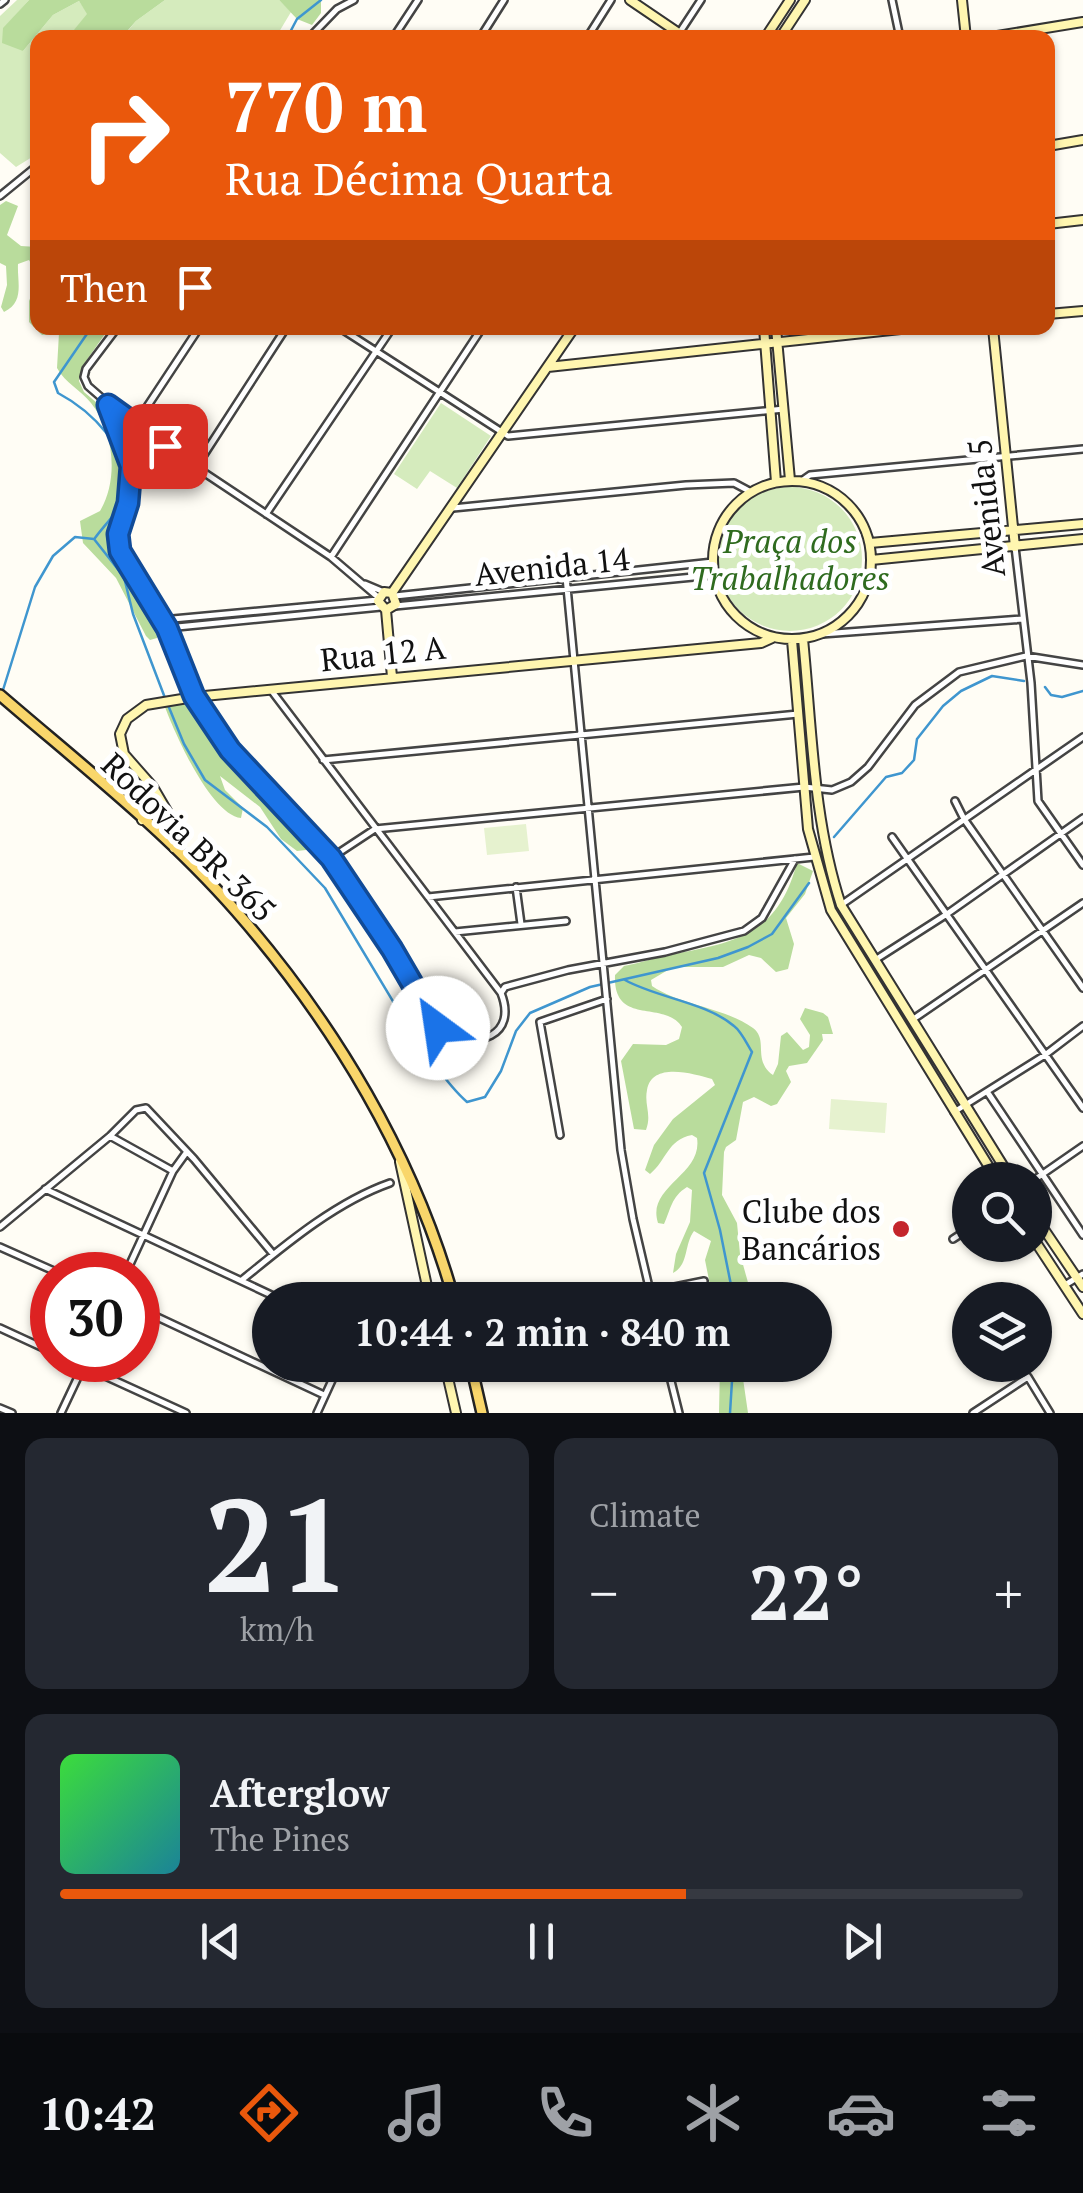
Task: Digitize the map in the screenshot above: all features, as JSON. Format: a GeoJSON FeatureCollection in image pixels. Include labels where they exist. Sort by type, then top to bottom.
{"type":"FeatureCollection","features":[{"type":"Feature","properties":{"kind":"main road"},"geometry":{"type":"LineString","coordinates":[[630,0],[672,30]]}},
{"type":"Feature","properties":{"kind":"main road"},"geometry":{"type":"LineString","coordinates":[[770,30],[790,0]]}},
{"type":"Feature","properties":{"kind":"main road"},"geometry":{"type":"LineString","coordinates":[[785,30],[805,0]]}},
{"type":"Feature","properties":{"kind":"main road"},"geometry":{"type":"LineString","coordinates":[[962,0],[965,30]]}},
{"type":"Feature","properties":{"kind":"main road"},"geometry":{"type":"LineString","coordinates":[[1034,30],[1083,22]]}},
{"type":"Feature","properties":{"kind":"main road"},"geometry":{"type":"LineString","coordinates":[[1055,145],[1083,140]]}},
{"type":"Feature","properties":{"kind":"main road"},"geometry":{"type":"LineString","coordinates":[[1055,223],[1083,220]]}},
{"type":"Feature","properties":{"kind":"main road"},"geometry":{"type":"LineString","coordinates":[[1055,313],[1083,310]]}},
{"type":"Feature","properties":{"kind":"main road"},"geometry":{"type":"LineString","coordinates":[[392,676],[386,600],[569,335]]}},
{"type":"Feature","properties":{"kind":"main road"},"geometry":{"type":"LineString","coordinates":[[764,335],[776,482]]}},
{"type":"Feature","properties":{"kind":"main road"},"geometry":{"type":"LineString","coordinates":[[777,335],[795,481]]}},
{"type":"Feature","properties":{"kind":"main road"},"geometry":{"type":"LineString","coordinates":[[548,367],[839,335]]}},
{"type":"Feature","properties":{"kind":"main road","name":"Avenida 5"},"geometry":{"type":"LineString","coordinates":[[994,335],[1015,547]]}},
{"type":"Feature","properties":{"kind":"main road"},"geometry":{"type":"LineString","coordinates":[[795,481],[832,491],[849,505],[862,522],[872,560],[858,604],[842,622],[822,634],[792,640],[772,638],[736,616],[722,597],[713,562],[717,535],[730,511],[751,492],[776,482],[795,481]]}},
{"type":"Feature","properties":{"kind":"main road"},"geometry":{"type":"LineString","coordinates":[[870,543],[1083,524]]}},
{"type":"Feature","properties":{"kind":"main road"},"geometry":{"type":"LineString","coordinates":[[872,560],[1083,540]]}},
{"type":"Feature","properties":{"kind":"main road","name":"Rua 12 A"},"geometry":{"type":"LineString","coordinates":[[159,798],[121,748],[123,726],[146,705],[194,696],[575,661],[772,638]]}},
{"type":"Feature","properties":{"kind":"main road"},"geometry":{"type":"LineString","coordinates":[[803,639],[816,788],[828,864],[841,905],[1001,1162]]}},
{"type":"Feature","properties":{"kind":"main road"},"geometry":{"type":"LineString","coordinates":[[792,640],[814,857],[831,910],[986,1162]]}},
{"type":"Feature","properties":{"kind":"main road","name":"Rodovia BR-365"},"geometry":{"type":"LineString","coordinates":[[0,694],[174,849],[234,909],[312,1007],[346,1058],[399,1158],[449,1282]]}},
{"type":"Feature","properties":{"kind":"main road"},"geometry":{"type":"LineString","coordinates":[[142,820],[156,812],[159,798]]}},
{"type":"Feature","properties":{"kind":"main road"},"geometry":{"type":"LineString","coordinates":[[159,798],[167,811],[174,849]]}},
{"type":"Feature","properties":{"kind":"main road"},"geometry":{"type":"LineString","coordinates":[[399,1158],[426,1282]]}},
{"type":"Feature","properties":{"kind":"main road"},"geometry":{"type":"LineString","coordinates":[[1052,1241],[1080,1276],[1083,1287]]}},
{"type":"Feature","properties":{"kind":"main road"},"geometry":{"type":"LineString","coordinates":[[1050,1262],[1083,1314]]}},
{"type":"Feature","properties":{"kind":"main road"},"geometry":{"type":"LineString","coordinates":[[449,1382],[456,1413]]}},
{"type":"Feature","properties":{"kind":"main road"},"geometry":{"type":"LineString","coordinates":[[475,1382],[482,1413]]}},
{"type":"Feature","properties":{"kind":"street"},"geometry":{"type":"LineString","coordinates":[[316,30],[337,8],[354,0]]}},
{"type":"Feature","properties":{"kind":"street"},"geometry":{"type":"LineString","coordinates":[[398,30],[418,0]]}},
{"type":"Feature","properties":{"kind":"street"},"geometry":{"type":"LineString","coordinates":[[485,30],[504,0]]}},
{"type":"Feature","properties":{"kind":"street"},"geometry":{"type":"LineString","coordinates":[[592,30],[611,0]]}},
{"type":"Feature","properties":{"kind":"street"},"geometry":{"type":"LineString","coordinates":[[684,30],[701,0]]}},
{"type":"Feature","properties":{"kind":"street"},"geometry":{"type":"LineString","coordinates":[[892,0],[898,30]]}},
{"type":"Feature","properties":{"kind":"street"},"geometry":{"type":"LineString","coordinates":[[0,196],[30,172]]}},
{"type":"Feature","properties":{"kind":"street"},"geometry":{"type":"LineString","coordinates":[[112,335],[86,369],[88,386],[134,426],[331,556],[386,600]]}},
{"type":"Feature","properties":{"kind":"street"},"geometry":{"type":"LineString","coordinates":[[134,426],[194,335]]}},
{"type":"Feature","properties":{"kind":"street"},"geometry":{"type":"LineString","coordinates":[[196,467],[281,335]]}},
{"type":"Feature","properties":{"kind":"street"},"geometry":{"type":"LineString","coordinates":[[351,335],[502,434],[516,437],[784,409]]}},
{"type":"Feature","properties":{"kind":"street"},"geometry":{"type":"LineString","coordinates":[[266,514],[387,335]]}},
{"type":"Feature","properties":{"kind":"street"},"geometry":{"type":"LineString","coordinates":[[331,556],[477,335]]}},
{"type":"Feature","properties":{"kind":"street"},"geometry":{"type":"LineString","coordinates":[[108,405],[131,466],[128,503],[118,534],[120,551],[167,628],[194,696],[230,750],[331,858],[442,1032],[462,1039],[494,1035],[506,1018],[501,992],[271,690]]}},
{"type":"Feature","properties":{"kind":"street"},"geometry":{"type":"LineString","coordinates":[[795,481],[810,475],[1083,448]]}},
{"type":"Feature","properties":{"kind":"street"},"geometry":{"type":"LineString","coordinates":[[452,508],[718,484],[740,484],[751,492]]}},
{"type":"Feature","properties":{"kind":"street","name":"Avenida 5"},"geometry":{"type":"LineString","coordinates":[[1015,547],[1040,805],[1083,865]]}},
{"type":"Feature","properties":{"kind":"street","name":"Avenida 14"},"geometry":{"type":"LineString","coordinates":[[167,628],[713,562]]}},
{"type":"Feature","properties":{"kind":"street","name":"Avenida 14"},"geometry":{"type":"LineString","coordinates":[[162,620],[714,576]]}},
{"type":"Feature","properties":{"kind":"street"},"geometry":{"type":"LineString","coordinates":[[566,577],[621,1150],[648,1282]]}},
{"type":"Feature","properties":{"kind":"street"},"geometry":{"type":"LineString","coordinates":[[822,634],[1023,619]]}},
{"type":"Feature","properties":{"kind":"street"},"geometry":{"type":"LineString","coordinates":[[331,858],[375,829],[804,787],[841,787],[860,775],[915,705],[947,678],[982,664],[1026,656],[1083,665]]}},
{"type":"Feature","properties":{"kind":"street"},"geometry":{"type":"LineString","coordinates":[[323,760],[798,714]]}},
{"type":"Feature","properties":{"kind":"street"},"geometry":{"type":"LineString","coordinates":[[841,905],[1083,736]]}},
{"type":"Feature","properties":{"kind":"street"},"geometry":{"type":"LineString","coordinates":[[955,802],[1083,988]]}},
{"type":"Feature","properties":{"kind":"street"},"geometry":{"type":"LineString","coordinates":[[862,965],[946,914],[1083,818]]}},
{"type":"Feature","properties":{"kind":"street"},"geometry":{"type":"LineString","coordinates":[[892,838],[1083,1108]]}},
{"type":"Feature","properties":{"kind":"street"},"geometry":{"type":"LineString","coordinates":[[428,897],[814,857]]}},
{"type":"Feature","properties":{"kind":"street"},"geometry":{"type":"LineString","coordinates":[[501,992],[505,986],[516,983],[665,952],[754,925],[796,859]]}},
{"type":"Feature","properties":{"kind":"street"},"geometry":{"type":"LineString","coordinates":[[516,888],[522,925]]}},
{"type":"Feature","properties":{"kind":"street"},"geometry":{"type":"LineString","coordinates":[[912,1020],[1083,904]]}},
{"type":"Feature","properties":{"kind":"street"},"geometry":{"type":"LineString","coordinates":[[454,932],[566,922]]}},
{"type":"Feature","properties":{"kind":"street"},"geometry":{"type":"LineString","coordinates":[[560,1135],[540,1022],[608,999]]}},
{"type":"Feature","properties":{"kind":"street"},"geometry":{"type":"LineString","coordinates":[[954,1112],[988,1093],[1083,1026]]}},
{"type":"Feature","properties":{"kind":"street"},"geometry":{"type":"LineString","coordinates":[[988,1093],[1035,1162]]}},
{"type":"Feature","properties":{"kind":"street"},"geometry":{"type":"LineString","coordinates":[[0,1227],[141,1108],[152,1111],[273,1254]]}},
{"type":"Feature","properties":{"kind":"street"},"geometry":{"type":"LineString","coordinates":[[110,1136],[173,1171]]}},
{"type":"Feature","properties":{"kind":"street"},"geometry":{"type":"LineString","coordinates":[[1052,1168],[1083,1146]]}},
{"type":"Feature","properties":{"kind":"street"},"geometry":{"type":"LineString","coordinates":[[134,1252],[173,1171],[187,1152]]}},
{"type":"Feature","properties":{"kind":"street"},"geometry":{"type":"LineString","coordinates":[[242,1280],[273,1254],[367,1191],[390,1183]]}},
{"type":"Feature","properties":{"kind":"street"},"geometry":{"type":"LineString","coordinates":[[1052,1188],[1083,1234]]}},
{"type":"Feature","properties":{"kind":"street"},"geometry":{"type":"LineString","coordinates":[[45,1189],[252,1285]]}},
{"type":"Feature","properties":{"kind":"street"},"geometry":{"type":"LineString","coordinates":[[0,1247],[30,1260]]}},
{"type":"Feature","properties":{"kind":"street"},"geometry":{"type":"LineString","coordinates":[[1065,1285],[1080,1276]]}},
{"type":"Feature","properties":{"kind":"street"},"geometry":{"type":"LineString","coordinates":[[699,1282],[704,1281]]}},
{"type":"Feature","properties":{"kind":"street"},"geometry":{"type":"LineString","coordinates":[[160,1318],[324,1396]]}},
{"type":"Feature","properties":{"kind":"street"},"geometry":{"type":"LineString","coordinates":[[0,1328],[30,1342]]}},
{"type":"Feature","properties":{"kind":"street"},"geometry":{"type":"LineString","coordinates":[[973,1413],[1028,1378],[1050,1413]]}},
{"type":"Feature","properties":{"kind":"street"},"geometry":{"type":"LineString","coordinates":[[61,1413],[75,1382]]}},
{"type":"Feature","properties":{"kind":"street"},"geometry":{"type":"LineString","coordinates":[[123,1382],[186,1413]]}},
{"type":"Feature","properties":{"kind":"street"},"geometry":{"type":"LineString","coordinates":[[317,1413],[331,1382]]}},
{"type":"Feature","properties":{"kind":"street"},"geometry":{"type":"LineString","coordinates":[[672,1382],[679,1413]]}},
{"type":"Feature","properties":{"kind":"street"},"geometry":{"type":"LineString","coordinates":[[0,1408],[12,1413]]}},
{"type":"Feature","properties":{"kind":"green space"},"geometry":{"type":"Polygon","coordinates":[[[17,0],[29,0],[3,29],[23,51],[30,43],[30,158],[16,167],[0,153],[0,16],[17,0]]]}},
{"type":"Feature","properties":{"kind":"green space"},"geometry":{"type":"Polygon","coordinates":[[[29,0],[165,0],[128,30],[74,30],[87,14],[79,1],[53,15],[40,30],[30,30],[30,43],[23,51],[2,43],[3,28],[29,0]]]}},
{"type":"Feature","properties":{"kind":"green space"},"geometry":{"type":"Polygon","coordinates":[[[165,0],[279,0],[291,12],[280,30],[129,30],[165,0]]]}},
{"type":"Feature","properties":{"kind":"green space"},"geometry":{"type":"Polygon","coordinates":[[[279,0],[321,0],[321,13],[312,25],[297,19],[279,0]]]}},
{"type":"Feature","properties":{"kind":"green space"},"geometry":{"type":"Polygon","coordinates":[[[79,1],[88,14],[74,30],[40,30],[53,15],[79,1]]]}},
{"type":"Feature","properties":{"kind":"green space"},"geometry":{"type":"Polygon","coordinates":[[[6,201],[18,206],[7,235],[21,246],[30,247],[30,262],[18,264],[15,303],[4,312],[1,307],[7,285],[6,266],[0,263],[0,205],[6,201]]]}},
{"type":"Feature","properties":{"kind":"green space"},"geometry":{"type":"Polygon","coordinates":[[[59,335],[104,335],[82,367],[79,381],[84,392],[110,414],[122,446],[119,510],[110,534],[148,585],[162,629],[157,638],[150,640],[146,636],[116,578],[83,543],[80,521],[100,511],[110,485],[109,441],[99,414],[57,368],[59,335]]]}},
{"type":"Feature","properties":{"kind":"green space"},"geometry":{"type":"Polygon","coordinates":[[[441,403],[491,436],[457,488],[430,471],[417,489],[394,474],[441,403]]]}},
{"type":"Feature","properties":{"kind":"green space","name":"Praça dos Trabalhadores"},"geometry":{"type":"Polygon","coordinates":[[[790,487],[818,492],[841,508],[857,531],[862,559],[857,587],[841,610],[818,626],[790,631],[762,626],[739,610],[723,587],[718,559],[723,531],[739,508],[762,492],[790,487]]]}},
{"type":"Feature","properties":{"kind":"green space"},"geometry":{"type":"Polygon","coordinates":[[[197,705],[212,724],[225,756],[246,784],[305,836],[309,846],[306,850],[297,851],[281,839],[260,807],[220,776],[225,790],[243,808],[241,818],[218,803],[186,753],[165,707],[197,705]]]}},
{"type":"Feature","properties":{"kind":"green space"},"geometry":{"type":"Polygon","coordinates":[[[526,824],[529,851],[487,855],[484,828],[526,824]]]}},
{"type":"Feature","properties":{"kind":"green space"},"geometry":{"type":"Polygon","coordinates":[[[797,863],[813,871],[805,894],[786,918],[794,944],[788,969],[776,972],[761,958],[749,955],[723,967],[673,967],[651,980],[652,986],[664,993],[729,1015],[753,1028],[760,1038],[763,1063],[773,1075],[781,1036],[787,1032],[803,1050],[809,1047],[810,1035],[800,1019],[805,1008],[828,1017],[833,1034],[822,1034],[823,1040],[807,1063],[789,1066],[786,1071],[791,1082],[777,1104],[771,1106],[754,1097],[743,1102],[736,1140],[724,1152],[722,1195],[737,1223],[748,1282],[709,1282],[705,1260],[711,1241],[694,1231],[682,1265],[673,1273],[676,1254],[690,1222],[692,1190],[687,1187],[678,1195],[664,1224],[658,1223],[656,1210],[660,1199],[692,1162],[697,1138],[692,1135],[677,1141],[656,1169],[650,1174],[645,1170],[654,1145],[673,1119],[715,1085],[712,1079],[685,1073],[657,1075],[647,1090],[646,1130],[634,1129],[621,1061],[633,1044],[666,1045],[679,1039],[682,1027],[664,1014],[631,1007],[622,1001],[615,975],[624,966],[714,945],[751,931],[778,906],[797,863]]]}},
{"type":"Feature","properties":{"kind":"green space"},"geometry":{"type":"Polygon","coordinates":[[[831,1099],[887,1103],[885,1133],[829,1129],[831,1099]]]}},
{"type":"Feature","properties":{"kind":"green space"},"geometry":{"type":"Polygon","coordinates":[[[720,1382],[743,1382],[748,1413],[719,1413],[720,1382]]]}},
{"type":"Feature","properties":{"kind":"waterway"},"geometry":{"type":"LineString","coordinates":[[291,30],[297,19],[321,0]]}},
{"type":"Feature","properties":{"kind":"waterway"},"geometry":{"type":"LineString","coordinates":[[86,335],[54,382],[58,393],[96,421],[123,462],[123,498],[95,538]]}},
{"type":"Feature","properties":{"kind":"waterway"},"geometry":{"type":"LineString","coordinates":[[3,690],[35,587],[53,556],[75,537],[94,539]]}},
{"type":"Feature","properties":{"kind":"waterway"},"geometry":{"type":"LineString","coordinates":[[94,539],[124,577],[133,614],[165,698]]}},
{"type":"Feature","properties":{"kind":"waterway"},"geometry":{"type":"LineString","coordinates":[[834,837],[886,777],[902,773],[914,760],[917,739],[943,706],[961,691],[992,676],[1024,681]]}},
{"type":"Feature","properties":{"kind":"waterway"},"geometry":{"type":"LineString","coordinates":[[1045,687],[1051,695],[1062,697],[1083,691]]}},
{"type":"Feature","properties":{"kind":"waterway"},"geometry":{"type":"LineString","coordinates":[[168,705],[205,780],[267,827],[325,888],[418,1043],[467,1102],[485,1097],[501,1071],[516,1031],[530,1013],[590,987],[718,958],[748,947],[772,934],[809,883]]}},
{"type":"Feature","properties":{"kind":"waterway"},"geometry":{"type":"LineString","coordinates":[[625,980],[723,1018],[739,1031],[752,1052],[704,1173],[730,1282]]}},
{"type":"Feature","properties":{"kind":"waterway"},"geometry":{"type":"LineString","coordinates":[[730,1413],[732,1382]]}},
{"type":"Feature","properties":{"kind":"place","name":"Clube dos Bancários"},"geometry":{"type":"Point","coordinates":[901,1229]}},
{"type":"Feature","properties":{"kind":"route"},"geometry":{"type":"LineString","coordinates":[[165,446],[108,405],[131,466],[128,503],[118,534],[120,551],[167,628],[194,696],[230,750],[264,791],[331,858],[392,949],[438,1028]]}}]}
